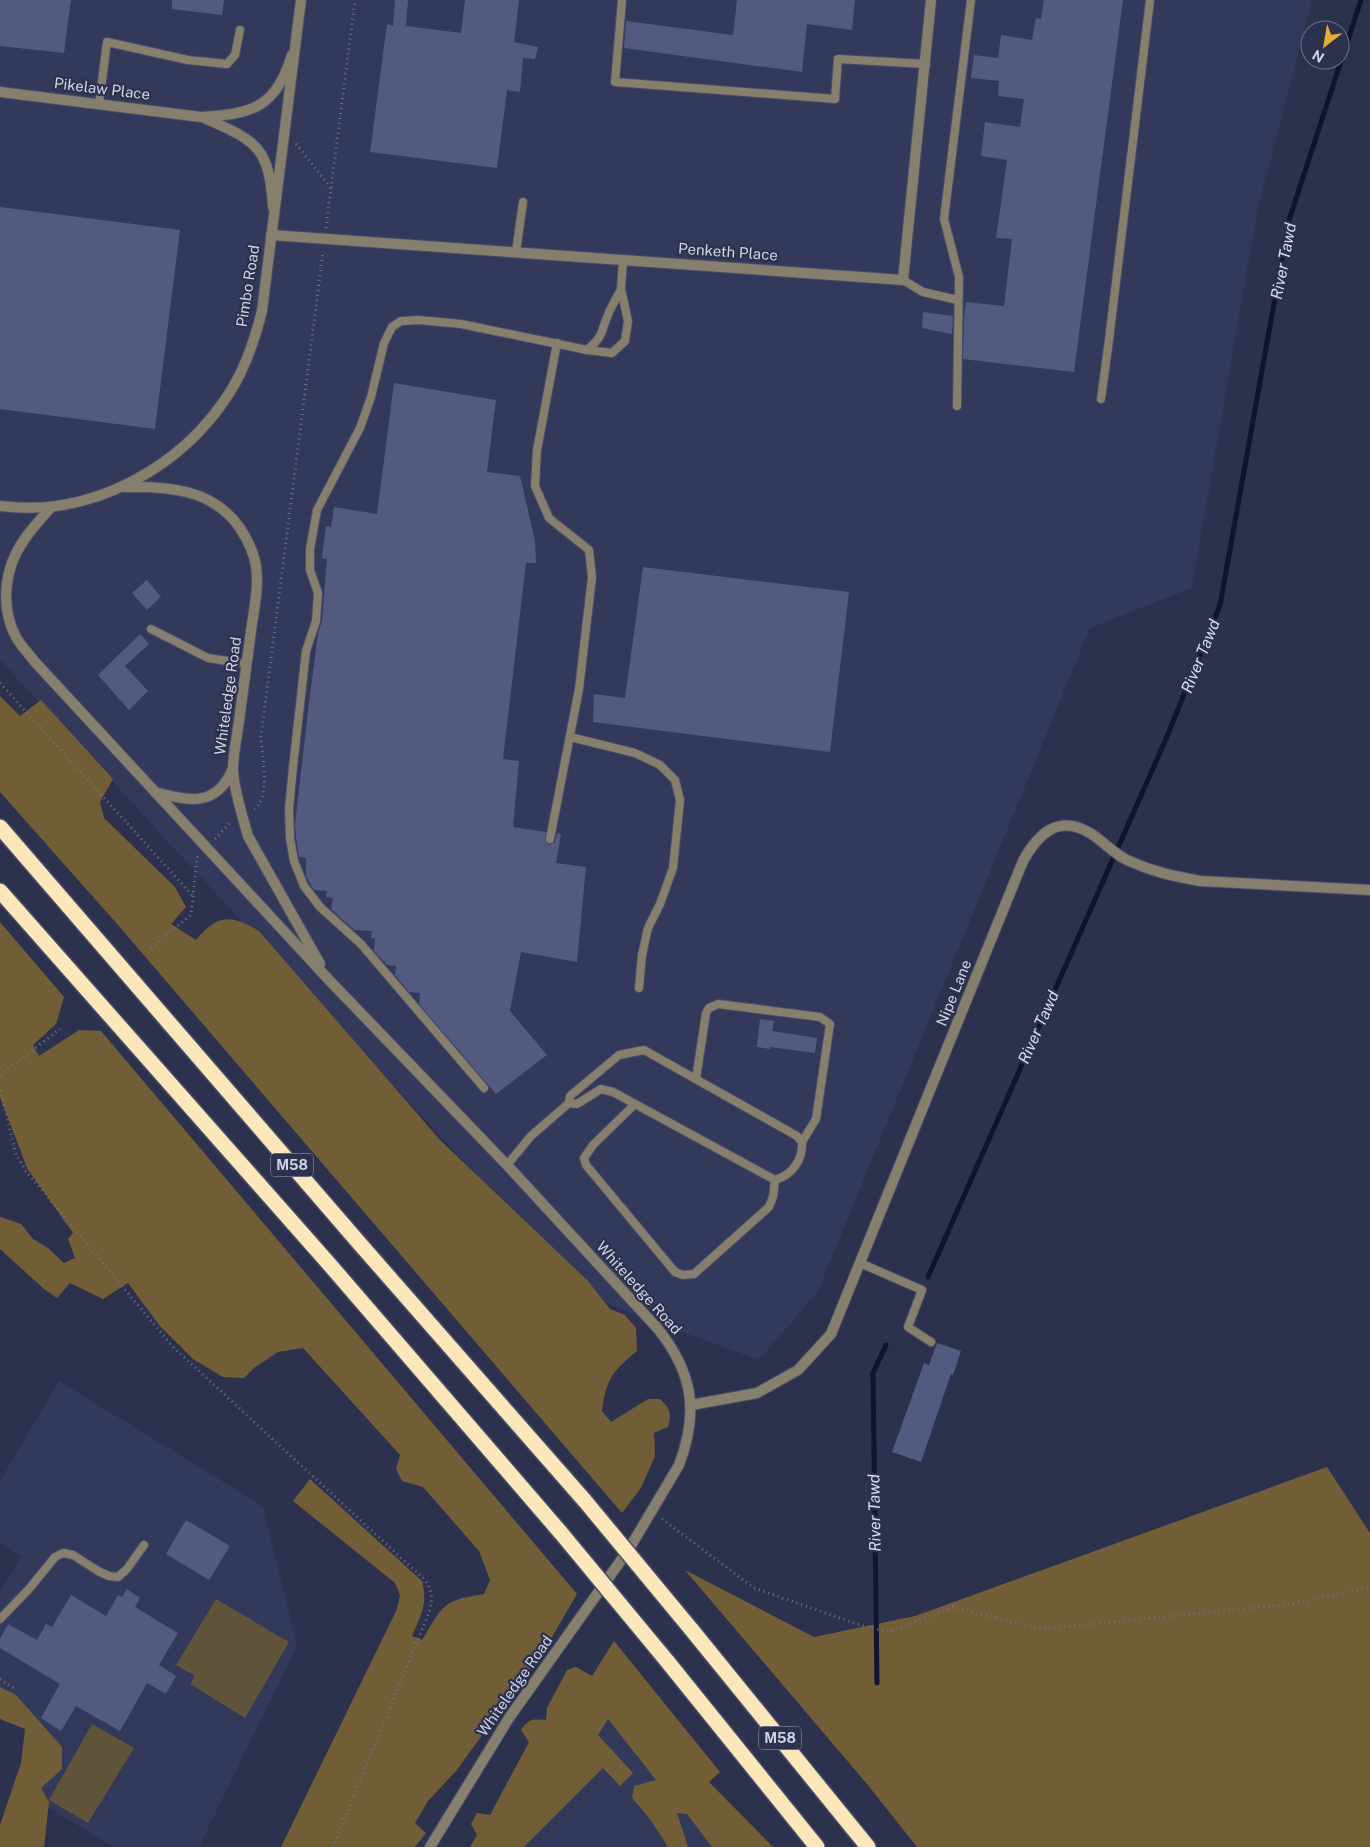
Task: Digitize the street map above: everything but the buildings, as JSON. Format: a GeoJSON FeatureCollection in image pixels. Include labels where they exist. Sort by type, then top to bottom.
{"type":"FeatureCollection","features":[{"type":"Feature","properties":{"kind":"highway","name":"M58"},"geometry":{"type":"LineString","coordinates":[[0,828],[353,1237],[585,1501],[868,1847]]}},
{"type":"Feature","properties":{"kind":"highway","name":"M58"},"geometry":{"type":"LineString","coordinates":[[0,891],[330,1265],[561,1533],[668,1661],[817,1847]]}},
{"type":"Feature","properties":{"kind":"street","name":"Pimbo Road"},"geometry":{"type":"LineString","coordinates":[[0,506],[11,508],[51,507],[100,495],[121,487],[168,460],[192,440],[231,392],[255,339],[262,311],[301,0]]}},
{"type":"Feature","properties":{"kind":"street"},"geometry":{"type":"LineString","coordinates":[[903,280],[931,0]]}},
{"type":"Feature","properties":{"kind":"street","name":"Pikelaw Place"},"geometry":{"type":"LineString","coordinates":[[0,92],[201,117],[243,113],[256,108],[267,100],[283,78],[296,37]]}},
{"type":"Feature","properties":{"kind":"street","name":"Pikelaw Place"},"geometry":{"type":"LineString","coordinates":[[201,117],[238,134],[258,148],[265,160],[269,178],[273,218]]}},
{"type":"Feature","properties":{"kind":"street","name":"Penketh Place"},"geometry":{"type":"LineString","coordinates":[[271,235],[903,280]]}},
{"type":"Feature","properties":{"kind":"street","name":"Whiteledge Road"},"geometry":{"type":"LineString","coordinates":[[121,487],[162,487],[192,493],[216,504],[235,521],[247,542],[256,565],[256,597],[233,768],[242,816],[248,836],[329,980]]}},
{"type":"Feature","properties":{"kind":"street","name":"Whiteledge Road"},"geometry":{"type":"LineString","coordinates":[[51,507],[24,540],[13,558],[5,586],[6,614],[16,637],[35,662],[155,792],[329,980],[507,1165],[668,1342],[676,1354],[687,1379],[692,1405],[691,1420],[685,1450],[679,1465],[653,1512],[624,1557],[509,1718],[430,1847]]}},
{"type":"Feature","properties":{"kind":"street"},"geometry":{"type":"LineString","coordinates":[[155,792],[185,800],[197,800],[207,797],[228,781],[233,768]]}},
{"type":"Feature","properties":{"kind":"street","name":"Nipe Lane"},"geometry":{"type":"LineString","coordinates":[[692,1405],[757,1393],[798,1370],[831,1334],[1023,861],[1033,845],[1048,831],[1063,825],[1083,830],[1124,858],[1152,871],[1200,881],[1370,890]]}},
{"type":"Feature","properties":{"kind":"lane"},"geometry":{"type":"LineString","coordinates":[[622,0],[615,82],[835,99],[838,59],[926,64]]}},
{"type":"Feature","properties":{"kind":"lane"},"geometry":{"type":"LineString","coordinates":[[958,406],[959,277],[944,219],[971,0]]}},
{"type":"Feature","properties":{"kind":"lane"},"geometry":{"type":"LineString","coordinates":[[1101,399],[1110,340],[1150,0]]}},
{"type":"Feature","properties":{"kind":"lane"},"geometry":{"type":"LineString","coordinates":[[99,104],[107,42],[188,60],[227,64],[235,55],[240,30]]}},
{"type":"Feature","properties":{"kind":"lane"},"geometry":{"type":"LineString","coordinates":[[516,252],[523,202]]}},
{"type":"Feature","properties":{"kind":"lane"},"geometry":{"type":"LineString","coordinates":[[484,1088],[360,944],[320,907],[304,886],[294,862],[290,838],[289,809],[306,651],[316,621],[318,593],[310,570],[310,549],[317,510],[360,428],[384,343],[392,327],[401,321],[419,320],[461,324],[587,350],[612,353],[625,341],[628,321],[621,289],[623,260]]}},
{"type":"Feature","properties":{"kind":"lane"},"geometry":{"type":"LineString","coordinates":[[903,280],[923,292],[958,300]]}},
{"type":"Feature","properties":{"kind":"lane"},"geometry":{"type":"LineString","coordinates":[[587,350],[597,342],[602,334],[607,316],[621,289]]}},
{"type":"Feature","properties":{"kind":"lane"},"geometry":{"type":"LineString","coordinates":[[550,840],[579,689],[592,577],[589,550],[549,518],[535,486],[537,450],[557,344]]}},
{"type":"Feature","properties":{"kind":"lane"},"geometry":{"type":"LineString","coordinates":[[150,629],[208,658],[247,664]]}},
{"type":"Feature","properties":{"kind":"lane"},"geometry":{"type":"LineString","coordinates":[[570,737],[634,753],[660,765],[675,780],[680,800],[673,868],[660,904],[648,928],[642,955],[639,988]]}},
{"type":"Feature","properties":{"kind":"lane"},"geometry":{"type":"LineString","coordinates":[[696,1078],[708,1008],[718,1004],[820,1017],[830,1024],[816,1119],[802,1142],[800,1157],[795,1166],[789,1174],[774,1180]]}},
{"type":"Feature","properties":{"kind":"lane"},"geometry":{"type":"LineString","coordinates":[[507,1165],[531,1136],[569,1103],[570,1096],[596,1073],[619,1055],[644,1050],[797,1136],[802,1142]]}},
{"type":"Feature","properties":{"kind":"lane"},"geometry":{"type":"LineString","coordinates":[[569,1103],[577,1104],[600,1089],[612,1092],[774,1180]]}},
{"type":"Feature","properties":{"kind":"lane"},"geometry":{"type":"LineString","coordinates":[[635,1104],[593,1145],[584,1158],[586,1165],[675,1272],[684,1275],[694,1274],[769,1207],[773,1197],[774,1180]]}},
{"type":"Feature","properties":{"kind":"lane"},"geometry":{"type":"LineString","coordinates":[[860,1263],[922,1290],[908,1327],[931,1342]]}},
{"type":"Feature","properties":{"kind":"lane"},"geometry":{"type":"LineString","coordinates":[[0,1619],[29,1590],[55,1556],[63,1553],[73,1555],[98,1571],[109,1576],[118,1577],[128,1570],[144,1545]]}},
{"type":"Feature","properties":{"kind":"path"},"geometry":{"type":"LineString","coordinates":[[151,948],[191,915],[197,858],[230,822],[259,806],[264,795],[261,737],[355,0]]}},
{"type":"Feature","properties":{"kind":"path"},"geometry":{"type":"LineString","coordinates":[[284,136],[291,138],[331,188]]}},
{"type":"Feature","properties":{"kind":"path"},"geometry":{"type":"LineString","coordinates":[[0,682],[193,896]]}},
{"type":"Feature","properties":{"kind":"path"},"geometry":{"type":"LineString","coordinates":[[0,1075],[60,1030]]}},
{"type":"Feature","properties":{"kind":"path"},"geometry":{"type":"LineString","coordinates":[[0,1090],[16,1154],[26,1171],[172,1346],[424,1579],[431,1589],[430,1610],[333,1847]]}},
{"type":"Feature","properties":{"kind":"path"},"geometry":{"type":"LineString","coordinates":[[653,1512],[754,1588],[889,1632],[953,1607],[1041,1628],[1292,1604],[1370,1587]]}},
{"type":"Feature","properties":{"kind":"path"},"geometry":{"type":"LineString","coordinates":[[0,1679],[14,1688]]}},
{"type":"Feature","properties":{"kind":"shaded area"},"geometry":{"type":"Polygon","coordinates":[[[0,0],[1312,0],[1307,20],[1300,20],[1300,46],[1257,213],[1192,588],[1090,628],[818,1291],[759,1360],[590,1298],[0,660],[0,0]]]}},
{"type":"Feature","properties":{"kind":"shaded area"},"geometry":{"type":"Polygon","coordinates":[[[0,696],[20,716],[41,700],[113,779],[100,802],[104,818],[175,887],[186,907],[171,924],[196,940],[211,925],[225,919],[249,925],[259,931],[440,1140],[588,1281],[610,1309],[625,1315],[636,1328],[637,1351],[612,1376],[606,1391],[602,1411],[611,1422],[648,1399],[660,1399],[668,1408],[670,1418],[668,1427],[654,1433],[655,1456],[641,1488],[622,1513],[118,925],[0,792],[0,696]]]}},
{"type":"Feature","properties":{"kind":"shaded area"},"geometry":{"type":"Polygon","coordinates":[[[0,922],[64,997],[56,1024],[33,1045],[39,1056],[79,1030],[101,1031],[577,1594],[545,1649],[456,1771],[428,1801],[415,1823],[426,1833],[415,1847],[281,1847],[397,1609],[400,1595],[395,1583],[293,1501],[310,1479],[422,1581],[424,1603],[412,1636],[422,1640],[445,1606],[458,1599],[484,1594],[490,1580],[479,1551],[423,1487],[402,1481],[396,1469],[400,1455],[303,1348],[278,1352],[254,1368],[244,1378],[223,1377],[193,1359],[159,1325],[128,1283],[103,1299],[70,1283],[57,1298],[44,1289],[0,1249],[1,1217],[21,1224],[33,1239],[48,1248],[64,1263],[75,1258],[68,1239],[73,1233],[27,1168],[0,1097],[0,922]]]}},
{"type":"Feature","properties":{"kind":"shaded area"},"geometry":{"type":"Polygon","coordinates":[[[59,1381],[263,1506],[297,1646],[199,1847],[113,1847],[24,1792],[30,1726],[0,1696],[0,1649],[3,1644],[0,1642],[0,1592],[22,1556],[0,1543],[0,1481],[59,1381]]]}},
{"type":"Feature","properties":{"kind":"shaded area"},"geometry":{"type":"Polygon","coordinates":[[[1327,1467],[1370,1533],[1370,1847],[917,1847],[867,1784],[685,1570],[814,1637],[915,1616],[1327,1467]]]}},
{"type":"Feature","properties":{"kind":"shaded area"},"geometry":{"type":"Polygon","coordinates":[[[216,1599],[289,1642],[245,1718],[190,1684],[195,1676],[176,1665],[216,1599]]]}},
{"type":"Feature","properties":{"kind":"shaded area"},"geometry":{"type":"Polygon","coordinates":[[[614,1641],[720,1772],[709,1782],[773,1847],[712,1847],[687,1814],[677,1813],[688,1847],[668,1847],[650,1819],[632,1798],[634,1786],[656,1780],[608,1719],[598,1735],[633,1773],[620,1786],[603,1768],[524,1847],[470,1847],[477,1835],[471,1824],[477,1813],[490,1815],[529,1742],[521,1730],[526,1723],[532,1720],[546,1720],[547,1708],[567,1670],[576,1667],[592,1676],[614,1641]]]}},
{"type":"Feature","properties":{"kind":"shaded area"},"geometry":{"type":"Polygon","coordinates":[[[0,1687],[16,1695],[62,1747],[62,1769],[41,1788],[49,1802],[44,1847],[0,1847],[0,1825],[21,1763],[25,1729],[0,1719],[0,1687]]]}},
{"type":"Feature","properties":{"kind":"shaded area"},"geometry":{"type":"Polygon","coordinates":[[[606,1703],[725,1847],[512,1847],[606,1703]]]}},
{"type":"Feature","properties":{"kind":"shaded area"},"geometry":{"type":"Polygon","coordinates":[[[92,1724],[134,1748],[88,1823],[49,1800],[92,1724]]]}},
{"type":"Feature","properties":{"kind":"waterway","name":"River Tawd"},"geometry":{"type":"LineString","coordinates":[[928,1277],[1166,739],[1220,605],[1289,220],[1361,0]]}},
{"type":"Feature","properties":{"kind":"waterway","name":"River Tawd"},"geometry":{"type":"LineString","coordinates":[[877,1683],[873,1373],[886,1345]]}}]}
